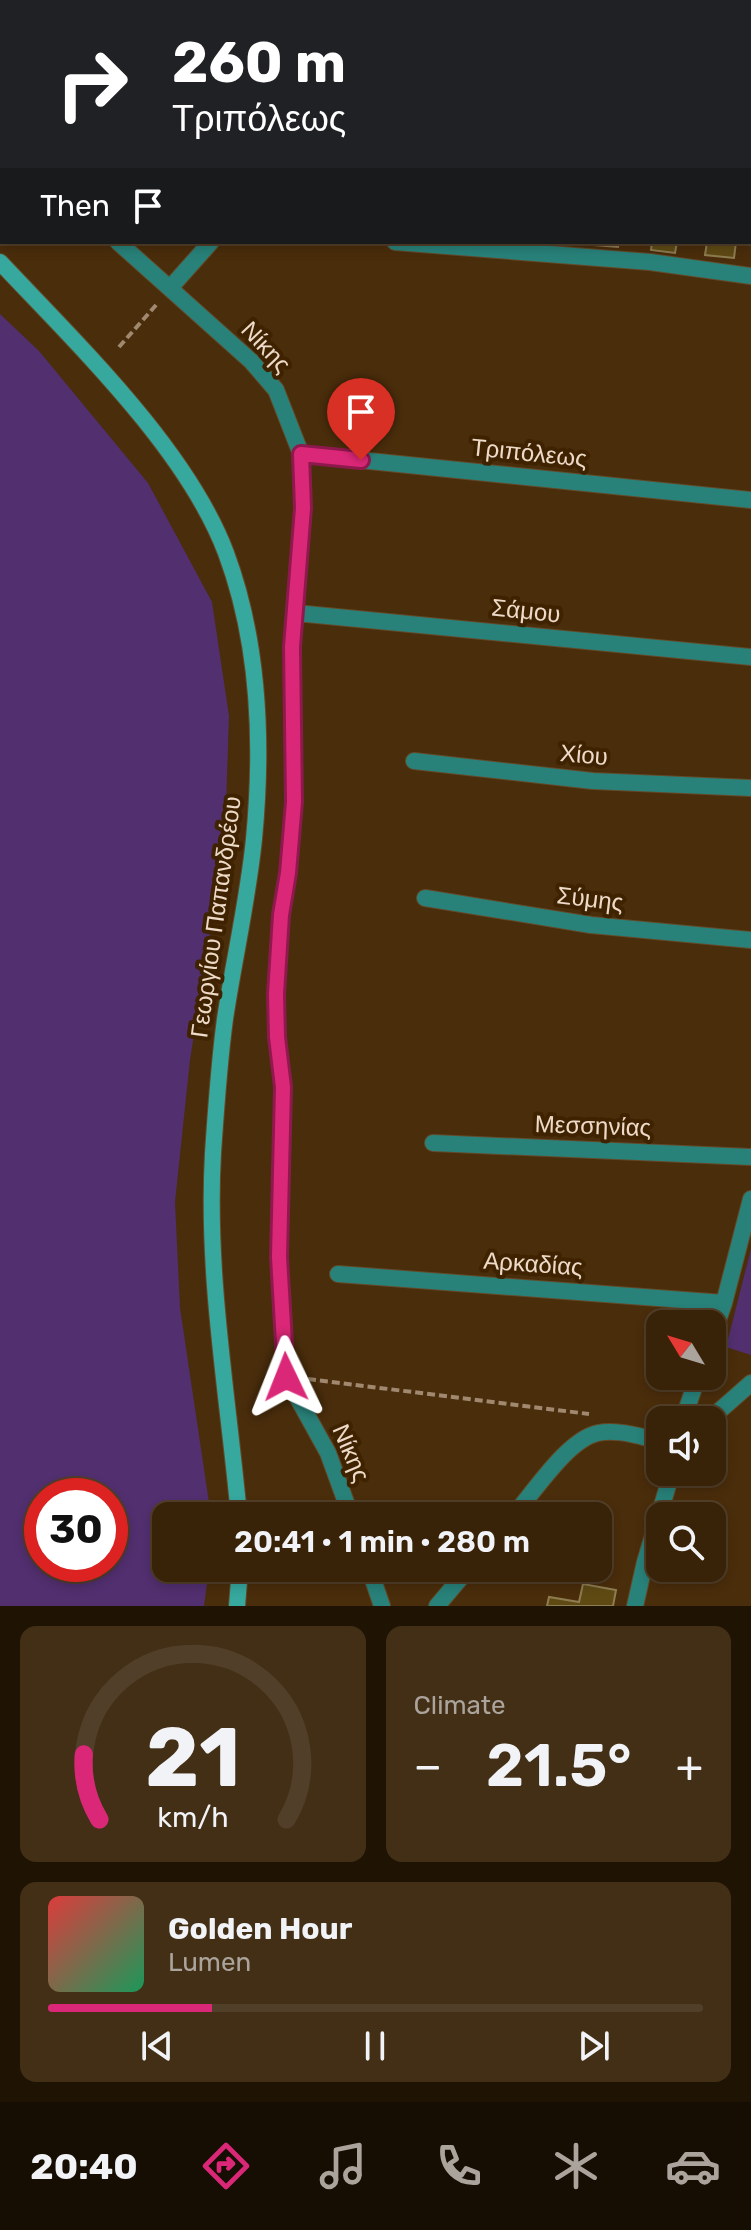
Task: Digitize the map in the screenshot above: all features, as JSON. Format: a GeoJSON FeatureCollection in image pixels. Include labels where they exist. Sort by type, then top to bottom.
{"type":"FeatureCollection","features":[{"type":"Feature","properties":{"kind":"street","name":"Νίκης"},"geometry":{"type":"LineString","coordinates":[[120,244],[251,361],[276,390],[301,454],[303,508],[292,647],[294,802],[276,994],[283,1087],[279,1257],[286,1377],[328,1453],[346,1502]]}},
{"type":"Feature","properties":{"kind":"street"},"geometry":{"type":"LineString","coordinates":[[170,288],[209,244]]}},
{"type":"Feature","properties":{"kind":"street"},"geometry":{"type":"LineString","coordinates":[[420,244],[650,262],[751,276]]}},
{"type":"Feature","properties":{"kind":"street","name":"Γεωργίου Παπανδρέου"},"geometry":{"type":"LineString","coordinates":[[0,262],[149,428],[199,497],[226,551],[243,604],[260,718],[258,784],[254,841],[225,1020],[211,1213],[213,1281],[237,1502]]}},
{"type":"Feature","properties":{"kind":"street","name":"Τριπόλεως"},"geometry":{"type":"LineString","coordinates":[[301,454],[751,500]]}},
{"type":"Feature","properties":{"kind":"street","name":"Σάμου"},"geometry":{"type":"LineString","coordinates":[[296,613],[751,657]]}},
{"type":"Feature","properties":{"kind":"street","name":"Χίου"},"geometry":{"type":"LineString","coordinates":[[414,761],[593,781],[751,788]]}},
{"type":"Feature","properties":{"kind":"street","name":"Σύμης"},"geometry":{"type":"LineString","coordinates":[[425,898],[591,925],[751,940]]}},
{"type":"Feature","properties":{"kind":"street","name":"Μεσσηνίας"},"geometry":{"type":"LineString","coordinates":[[433,1143],[751,1157]]}},
{"type":"Feature","properties":{"kind":"street"},"geometry":{"type":"LineString","coordinates":[[722,1310],[748,1225],[751,1199]]}},
{"type":"Feature","properties":{"kind":"street","name":"Αρκαδίας"},"geometry":{"type":"LineString","coordinates":[[338,1274],[724,1303]]}},
{"type":"Feature","properties":{"kind":"street"},"geometry":{"type":"LineString","coordinates":[[725,1406],[751,1383]]}},
{"type":"Feature","properties":{"kind":"street"},"geometry":{"type":"LineString","coordinates":[[525,1502],[577,1442],[598,1433],[618,1433],[646,1439]]}},
{"type":"Feature","properties":{"kind":"street"},"geometry":{"type":"LineString","coordinates":[[635,1606],[668,1486]]}},
{"type":"Feature","properties":{"kind":"street"},"geometry":{"type":"LineString","coordinates":[[237,1606],[239,1582]]}},
{"type":"Feature","properties":{"kind":"street"},"geometry":{"type":"LineString","coordinates":[[374,1582],[382,1606]]}},
{"type":"Feature","properties":{"kind":"street"},"geometry":{"type":"LineString","coordinates":[[437,1606],[457,1582]]}},
{"type":"Feature","properties":{"kind":"path"},"geometry":{"type":"LineString","coordinates":[[119,347],[170,288]]}},
{"type":"Feature","properties":{"kind":"path"},"geometry":{"type":"LineString","coordinates":[[286,1377],[598,1415]]}},
{"type":"Feature","properties":{"kind":"shaded area"},"geometry":{"type":"Polygon","coordinates":[[[0,314],[39,351],[148,483],[212,602],[229,716],[225,836],[190,1060],[175,1202],[180,1308],[209,1502],[152,1502],[152,1582],[207,1582],[204,1606],[0,1606],[0,314]]]}},
{"type":"Feature","properties":{"kind":"shaded area"},"geometry":{"type":"Polygon","coordinates":[[[751,1249],[751,1355],[726,1347],[751,1249]]]}},
{"type":"Feature","properties":{"kind":"building"},"geometry":{"type":"Polygon","coordinates":[[[595,244],[619,244],[618,247],[595,244]]]}},
{"type":"Feature","properties":{"kind":"building"},"geometry":{"type":"Polygon","coordinates":[[[652,244],[677,244],[675,253],[651,250],[652,244]]]}},
{"type":"Feature","properties":{"kind":"building"},"geometry":{"type":"Polygon","coordinates":[[[707,244],[736,244],[734,258],[705,255],[707,244]]]}},
{"type":"Feature","properties":{"kind":"building"},"geometry":{"type":"Polygon","coordinates":[[[583,1584],[616,1590],[613,1606],[547,1606],[549,1597],[579,1602],[583,1584]]]}},
{"type":"Feature","properties":{"kind":"route"},"geometry":{"type":"LineString","coordinates":[[286,1377],[279,1257],[283,1087],[276,994],[294,802],[292,647],[303,508],[301,454],[361,460]]}}]}
